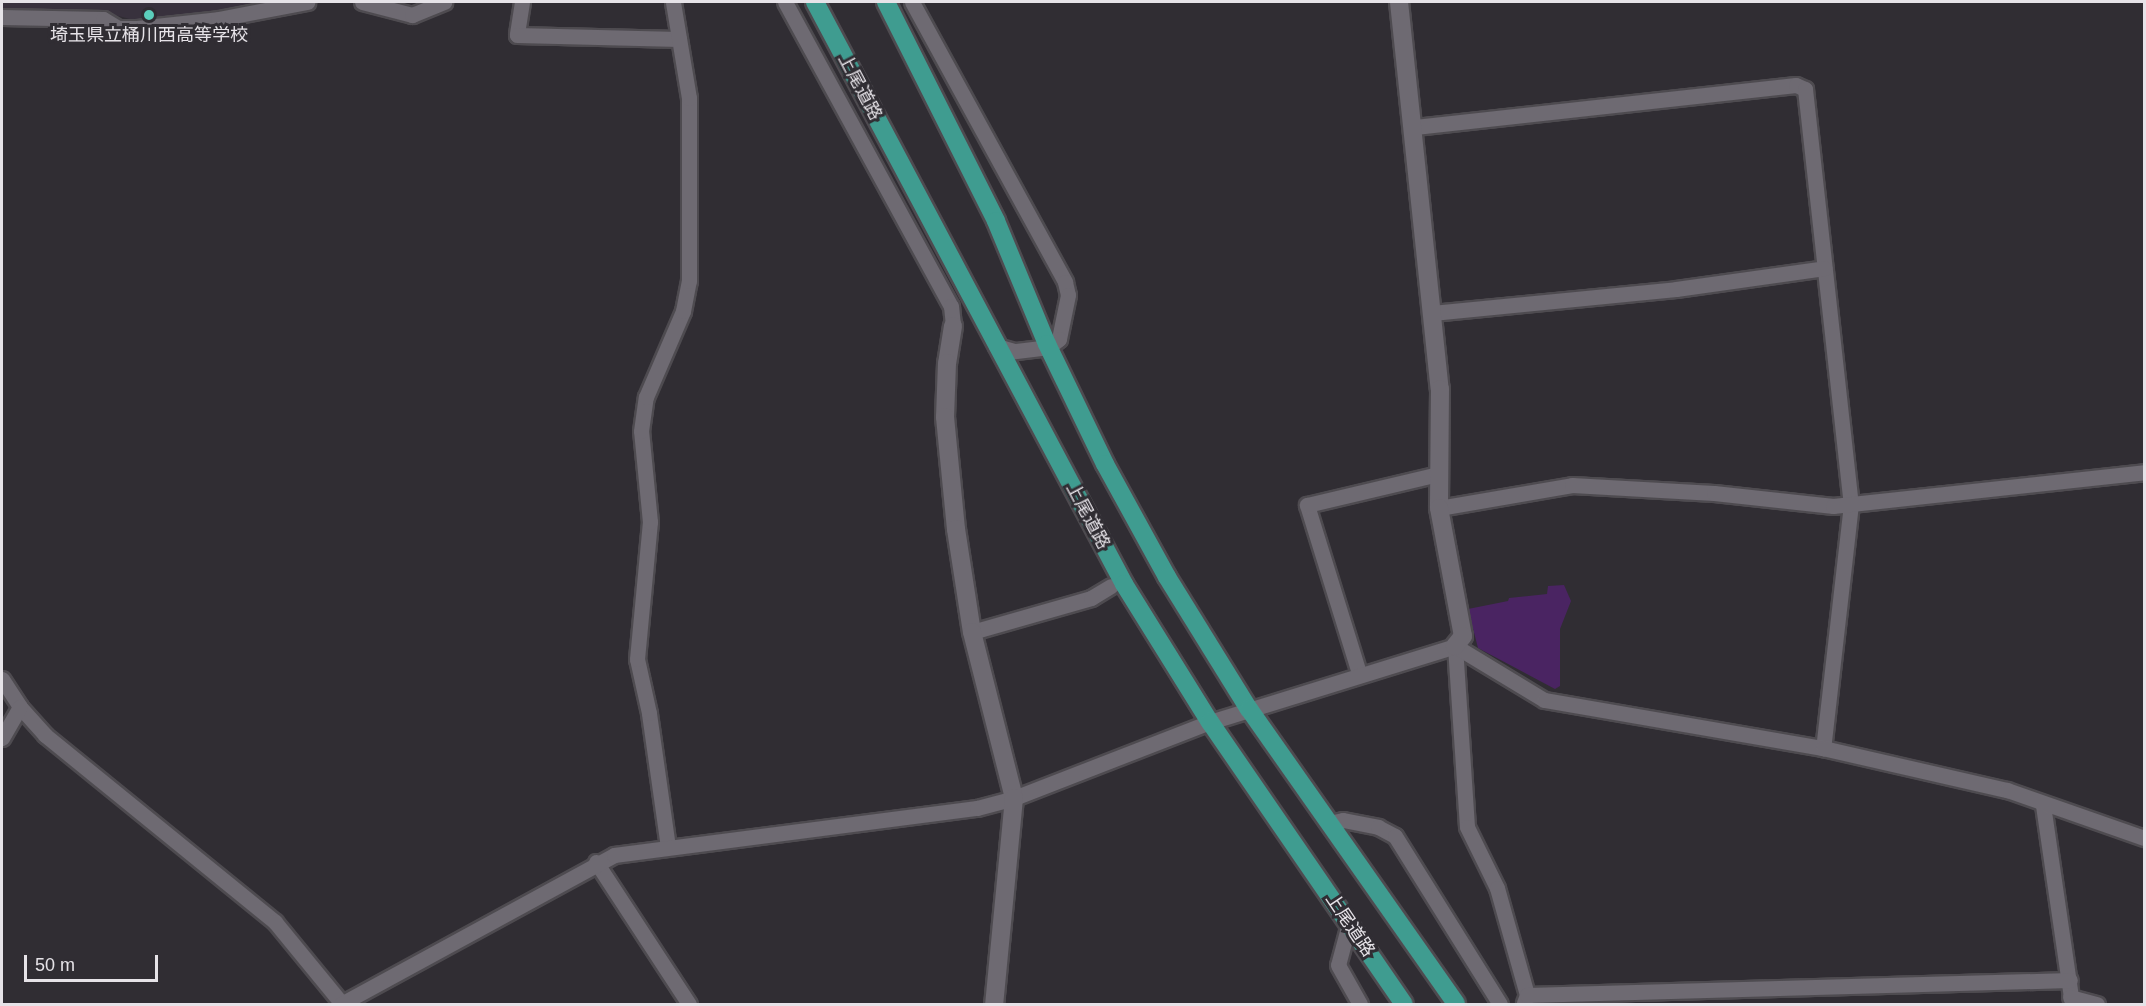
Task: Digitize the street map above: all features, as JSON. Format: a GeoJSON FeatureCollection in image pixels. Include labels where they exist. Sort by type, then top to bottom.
{"type":"FeatureCollection","features":[{"type":"Feature","properties":{"kind":"highway","name":"上尾道路"},"geometry":{"type":"LineString","coordinates":[[815,2],[996,346],[1125,584],[1210,722],[1404,1005]]}},
{"type":"Feature","properties":{"kind":"highway"},"geometry":{"type":"LineString","coordinates":[[886,2],[996,221],[1049,347],[1105,464],[1167,577],[1249,709],[1456,1005]]}},
{"type":"Feature","properties":{"kind":"street"},"geometry":{"type":"LineString","coordinates":[[2,18],[103,19],[118,28],[137,28],[218,19],[307,2]]}},
{"type":"Feature","properties":{"kind":"street"},"geometry":{"type":"LineString","coordinates":[[362,2],[412,15],[444,2]]}},
{"type":"Feature","properties":{"kind":"street"},"geometry":{"type":"LineString","coordinates":[[522,2],[517,35],[679,39]]}},
{"type":"Feature","properties":{"kind":"street"},"geometry":{"type":"LineString","coordinates":[[668,848],[649,713],[637,658],[650,522],[641,431],[646,397],[682,311],[689,281],[689,98],[673,2]]}},
{"type":"Feature","properties":{"kind":"street"},"geometry":{"type":"LineString","coordinates":[[785,2],[951,306],[953,326],[947,363],[945,417],[956,529],[972,632],[1014,798],[994,1005]]}},
{"type":"Feature","properties":{"kind":"street"},"geometry":{"type":"LineString","coordinates":[[912,2],[1065,282],[1068,295],[1059,339],[1049,347],[1014,351],[996,346]]}},
{"type":"Feature","properties":{"kind":"street"},"geometry":{"type":"LineString","coordinates":[[2,679],[20,707],[45,735],[275,922],[342,1004],[596,862],[614,855],[977,808],[1014,798],[1210,722],[1359,673],[1455,646],[1463,636],[1439,508],[1440,389],[1415,127],[1399,2]]}},
{"type":"Feature","properties":{"kind":"street"},"geometry":{"type":"LineString","coordinates":[[1415,127],[1796,85],[1805,89],[1851,504],[1824,748]]}},
{"type":"Feature","properties":{"kind":"street"},"geometry":{"type":"LineString","coordinates":[[1432,313],[1676,289],[1825,268]]}},
{"type":"Feature","properties":{"kind":"street"},"geometry":{"type":"LineString","coordinates":[[1439,508],[1572,485],[1714,493],[1773,502],[1851,504],[2145,472]]}},
{"type":"Feature","properties":{"kind":"street"},"geometry":{"type":"LineString","coordinates":[[1359,673],[1307,505],[1438,474]]}},
{"type":"Feature","properties":{"kind":"street"},"geometry":{"type":"LineString","coordinates":[[972,632],[1091,597],[1111,586]]}},
{"type":"Feature","properties":{"kind":"street"},"geometry":{"type":"LineString","coordinates":[[1455,646],[1544,700],[1824,748],[2007,790],[2043,805],[2145,838]]}},
{"type":"Feature","properties":{"kind":"street"},"geometry":{"type":"LineString","coordinates":[[1455,646],[1467,826],[1497,888],[1526,1000],[2070,980]]}},
{"type":"Feature","properties":{"kind":"street"},"geometry":{"type":"LineString","coordinates":[[2,738],[20,707]]}},
{"type":"Feature","properties":{"kind":"street"},"geometry":{"type":"LineString","coordinates":[[2043,805],[2070,980],[2071,1001],[2097,1005]]}},
{"type":"Feature","properties":{"kind":"street"},"geometry":{"type":"LineString","coordinates":[[1329,823],[1343,820],[1378,827],[1395,836],[1500,1005]]}},
{"type":"Feature","properties":{"kind":"street"},"geometry":{"type":"LineString","coordinates":[[596,862],[689,1005]]}},
{"type":"Feature","properties":{"kind":"street"},"geometry":{"type":"LineString","coordinates":[[1349,924],[1338,965],[1360,1005]]}},
{"type":"Feature","properties":{"kind":"shaded area","name":"埼玉県立桶川西高等学校"},"geometry":{"type":"Polygon","coordinates":[[[2,2],[277,2],[137,21],[93,9],[2,9],[2,2]]]}},
{"type":"Feature","properties":{"kind":"shaded area"},"geometry":{"type":"Polygon","coordinates":[[[1564,585],[1571,601],[1560,629],[1560,686],[1555,689],[1478,648],[1468,609],[1508,601],[1509,598],[1547,594],[1548,586],[1564,585]]]}},
{"type":"Feature","properties":{"kind":"place","name":"埼玉県立桶川西高等学校"},"geometry":{"type":"Point","coordinates":[149,15]}}]}
